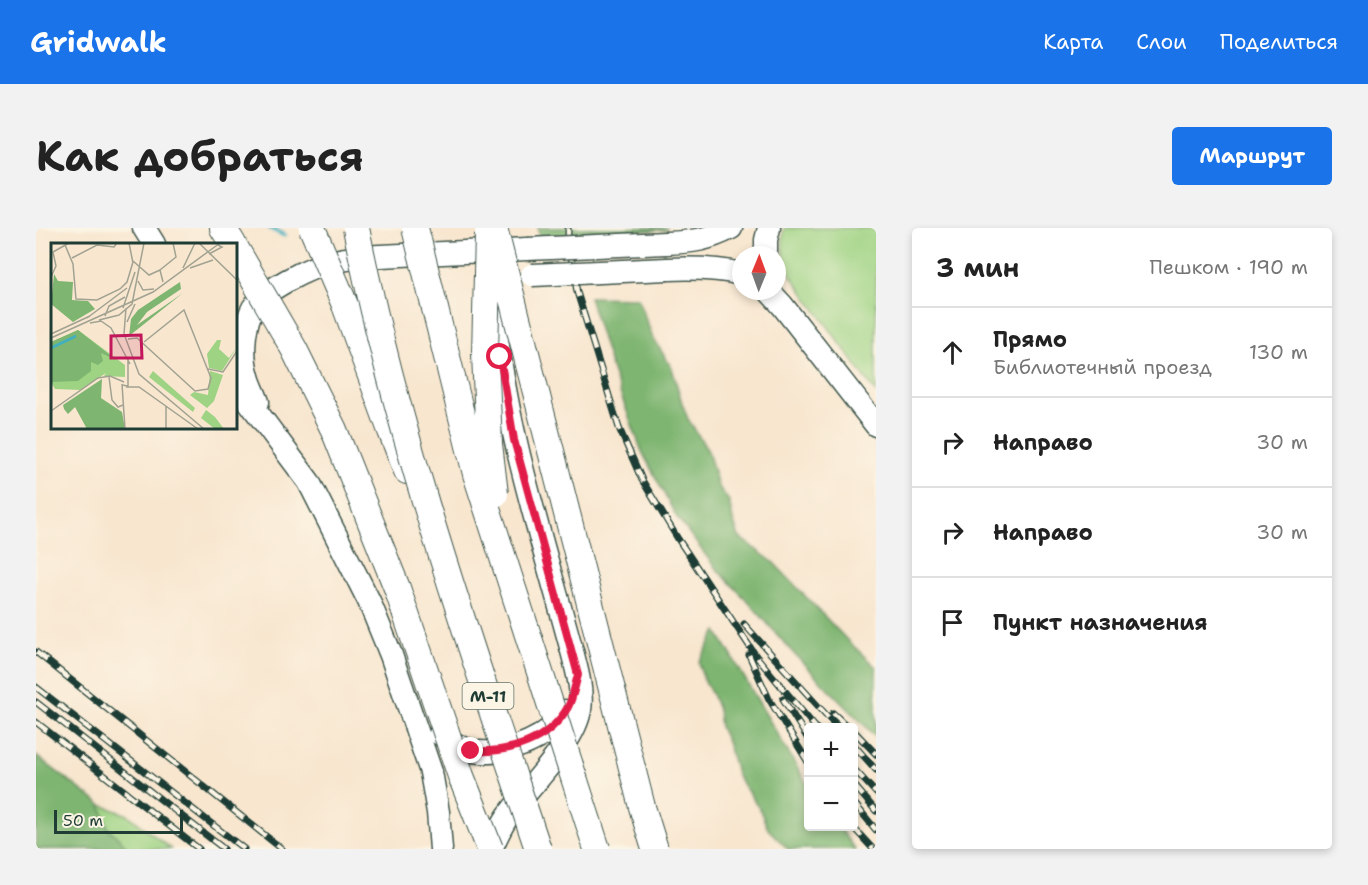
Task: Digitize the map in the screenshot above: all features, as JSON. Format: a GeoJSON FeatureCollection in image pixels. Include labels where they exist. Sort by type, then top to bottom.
{"type":"FeatureCollection","features":[{"type":"Feature","properties":{"kind":"main road"},"geometry":{"type":"LineString","coordinates":[[144,228],[153,243]]}},
{"type":"Feature","properties":{"kind":"main road"},"geometry":{"type":"LineString","coordinates":[[223,228],[232,243]]}},
{"type":"Feature","properties":{"kind":"main road"},"geometry":{"type":"LineString","coordinates":[[312,228],[345,305],[391,431],[437,542]]}},
{"type":"Feature","properties":{"kind":"main road"},"geometry":{"type":"LineString","coordinates":[[356,228],[382,348],[437,542]]}},
{"type":"Feature","properties":{"kind":"main road"},"geometry":{"type":"LineString","coordinates":[[415,228],[476,474],[597,849]]}},
{"type":"Feature","properties":{"kind":"main road"},"geometry":{"type":"LineString","coordinates":[[270,430],[247,375],[244,353],[246,330],[251,310],[264,297],[307,270],[333,261],[489,234],[526,249],[693,242],[715,236],[731,228]]}},
{"type":"Feature","properties":{"kind":"main road"},"geometry":{"type":"LineString","coordinates":[[766,246],[769,228]]}},
{"type":"Feature","properties":{"kind":"main road"},"geometry":{"type":"LineString","coordinates":[[489,234],[486,248],[485,354],[489,444],[496,511],[508,574]]}},
{"type":"Feature","properties":{"kind":"main road"},"geometry":{"type":"LineString","coordinates":[[489,234],[494,316],[514,440],[578,675],[580,692],[580,710],[576,725],[567,741],[506,818],[491,849]]}},
{"type":"Feature","properties":{"kind":"main road"},"geometry":{"type":"LineString","coordinates":[[489,234],[655,849]]}},
{"type":"Feature","properties":{"kind":"main road"},"geometry":{"type":"LineString","coordinates":[[237,251],[294,350],[334,430],[397,588],[461,776],[491,849]]}},
{"type":"Feature","properties":{"kind":"main road"},"geometry":{"type":"LineString","coordinates":[[494,316],[506,288],[516,280],[532,275],[698,268],[732,272]]}},
{"type":"Feature","properties":{"kind":"main road"},"geometry":{"type":"LineString","coordinates":[[778,300],[872,418]]}},
{"type":"Feature","properties":{"kind":"main road"},"geometry":{"type":"LineString","coordinates":[[237,385],[309,483],[369,602],[391,655],[431,772],[441,849]]}},
{"type":"Feature","properties":{"kind":"main road","name":"М-11"},"geometry":{"type":"LineString","coordinates":[[437,542],[538,849]]}},
{"type":"Feature","properties":{"kind":"main road"},"geometry":{"type":"LineString","coordinates":[[391,655],[435,729],[452,744],[471,751],[492,752],[517,747],[540,736],[557,723],[569,705],[578,675]]}},
{"type":"Feature","properties":{"kind":"green space"},"geometry":{"type":"Polygon","coordinates":[[[538,228],[667,228],[665,230],[539,236],[538,228]]]}},
{"type":"Feature","properties":{"kind":"green space"},"geometry":{"type":"Polygon","coordinates":[[[784,228],[876,228],[876,393],[789,273],[786,264],[786,246],[783,246],[784,228]]]}},
{"type":"Feature","properties":{"kind":"green space"},"geometry":{"type":"Polygon","coordinates":[[[589,297],[638,298],[653,338],[672,368],[688,419],[708,451],[718,486],[729,501],[739,537],[773,562],[876,667],[876,737],[795,655],[714,566],[676,516],[642,452],[612,371],[589,297]]]}},
{"type":"Feature","properties":{"kind":"green space"},"geometry":{"type":"Polygon","coordinates":[[[717,631],[804,779],[804,831],[841,831],[855,849],[788,849],[768,829],[759,808],[737,776],[728,744],[720,727],[718,710],[703,679],[699,662],[717,631]]]}},
{"type":"Feature","properties":{"kind":"green space"},"geometry":{"type":"Polygon","coordinates":[[[36,756],[101,805],[128,815],[171,849],[36,849],[36,756]]]}},
{"type":"Feature","properties":{"kind":"green space"},"geometry":{"type":"Polygon","coordinates":[[[36,756],[101,805],[108,828],[129,849],[36,849],[36,756]]]}},
{"type":"Feature","properties":{"kind":"waterway"},"geometry":{"type":"LineString","coordinates":[[270,228],[284,235]]}},
{"type":"Feature","properties":{"kind":"railway"},"geometry":{"type":"LineString","coordinates":[[568,228],[577,292],[619,428],[642,480],[678,539],[756,656],[812,723]]}},
{"type":"Feature","properties":{"kind":"railway"},"geometry":{"type":"LineString","coordinates":[[744,624],[833,723]]}},
{"type":"Feature","properties":{"kind":"railway"},"geometry":{"type":"LineString","coordinates":[[36,652],[282,849]]}},
{"type":"Feature","properties":{"kind":"railway"},"geometry":{"type":"LineString","coordinates":[[749,655],[769,699],[804,756]]}},
{"type":"Feature","properties":{"kind":"railway"},"geometry":{"type":"LineString","coordinates":[[36,687],[244,849]]}},
{"type":"Feature","properties":{"kind":"railway"},"geometry":{"type":"LineString","coordinates":[[783,699],[804,733]]}},
{"type":"Feature","properties":{"kind":"railway"},"geometry":{"type":"LineString","coordinates":[[36,702],[224,849]]}},
{"type":"Feature","properties":{"kind":"railway"},"geometry":{"type":"LineString","coordinates":[[833,713],[844,723]]}},
{"type":"Feature","properties":{"kind":"railway"},"geometry":{"type":"LineString","coordinates":[[36,722],[199,849]]}},
{"type":"Feature","properties":{"kind":"railway"},"geometry":{"type":"LineString","coordinates":[[858,735],[876,754]]}},
{"type":"Feature","properties":{"kind":"railway"},"geometry":{"type":"LineString","coordinates":[[858,750],[876,770]]}},
{"type":"Feature","properties":{"kind":"railway"},"geometry":{"type":"LineString","coordinates":[[858,773],[876,793]]}},
{"type":"Feature","properties":{"kind":"railway"},"geometry":{"type":"LineString","coordinates":[[858,790],[876,811]]}},
{"type":"Feature","properties":{"kind":"railway"},"geometry":{"type":"LineString","coordinates":[[858,808],[876,830]]}},
{"type":"Feature","properties":{"kind":"railway"},"geometry":{"type":"LineString","coordinates":[[857,831],[873,849]]}},
{"type":"Feature","properties":{"kind":"route"},"geometry":{"type":"LineString","coordinates":[[471,751],[492,752],[517,747],[540,736],[557,723],[569,705],[578,675],[514,440],[500,357]]}}]}
